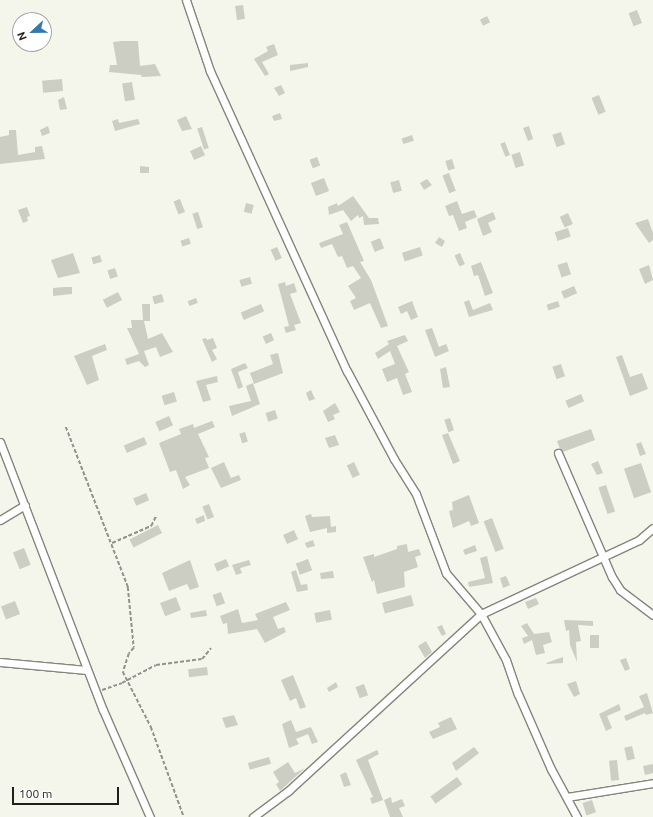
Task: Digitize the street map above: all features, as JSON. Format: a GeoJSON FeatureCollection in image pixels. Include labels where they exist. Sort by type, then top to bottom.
{"type":"FeatureCollection","features":[{"type":"Feature","properties":{"kind":"street"},"geometry":{"type":"LineString","coordinates":[[186,0],[210,71],[347,370],[394,459],[416,494],[446,573],[481,614],[506,660],[518,694],[577,817]]}},
{"type":"Feature","properties":{"kind":"street"},"geometry":{"type":"LineString","coordinates":[[0,442],[87,670],[150,817]]}},
{"type":"Feature","properties":{"kind":"street"},"geometry":{"type":"LineString","coordinates":[[558,453],[620,590],[653,615]]}},
{"type":"Feature","properties":{"kind":"street"},"geometry":{"type":"LineString","coordinates":[[0,520],[25,505]]}},
{"type":"Feature","properties":{"kind":"street"},"geometry":{"type":"LineString","coordinates":[[253,817],[288,791],[481,614],[639,540],[653,528]]}},
{"type":"Feature","properties":{"kind":"street"},"geometry":{"type":"LineString","coordinates":[[0,662],[87,670]]}},
{"type":"Feature","properties":{"kind":"street"},"geometry":{"type":"LineString","coordinates":[[567,797],[653,783]]}},
{"type":"Feature","properties":{"kind":"path"},"geometry":{"type":"LineString","coordinates":[[66,427],[128,587],[134,648],[129,654],[124,672],[151,727],[184,817]]}},
{"type":"Feature","properties":{"kind":"path"},"geometry":{"type":"LineString","coordinates":[[112,543],[151,526],[156,516]]}},
{"type":"Feature","properties":{"kind":"path"},"geometry":{"type":"LineString","coordinates":[[97,693],[128,680],[156,665],[202,658],[211,648]]}},
{"type":"Feature","properties":{"kind":"building"},"geometry":{"type":"Polygon","coordinates":[[[243,5],[245,19],[237,20],[235,6],[243,5]]]}},
{"type":"Feature","properties":{"kind":"building"},"geometry":{"type":"Polygon","coordinates":[[[637,10],[642,23],[634,26],[629,13],[637,10]]]}},
{"type":"Feature","properties":{"kind":"building"},"geometry":{"type":"Polygon","coordinates":[[[487,16],[490,22],[483,26],[480,20],[487,16]]]}},
{"type":"Feature","properties":{"kind":"building"},"geometry":{"type":"Polygon","coordinates":[[[138,41],[140,66],[155,64],[161,76],[142,77],[141,75],[109,72],[110,65],[117,65],[113,42],[138,41]]]}},
{"type":"Feature","properties":{"kind":"building"},"geometry":{"type":"Polygon","coordinates":[[[274,44],[278,55],[262,62],[269,74],[265,76],[254,59],[268,51],[266,47],[274,44]]]}},
{"type":"Feature","properties":{"kind":"building"},"geometry":{"type":"Polygon","coordinates":[[[308,63],[308,67],[290,71],[290,65],[308,63]]]}},
{"type":"Feature","properties":{"kind":"building"},"geometry":{"type":"Polygon","coordinates":[[[62,79],[63,91],[43,93],[42,81],[62,79]]]}},
{"type":"Feature","properties":{"kind":"building"},"geometry":{"type":"Polygon","coordinates":[[[132,82],[135,100],[125,101],[122,84],[132,82]]]}},
{"type":"Feature","properties":{"kind":"building"},"geometry":{"type":"Polygon","coordinates":[[[281,85],[285,93],[279,96],[274,88],[281,85]]]}},
{"type":"Feature","properties":{"kind":"building"},"geometry":{"type":"Polygon","coordinates":[[[599,95],[606,112],[598,115],[592,98],[599,95]]]}},
{"type":"Feature","properties":{"kind":"building"},"geometry":{"type":"Polygon","coordinates":[[[64,97],[67,109],[60,110],[58,100],[64,97]]]}},
{"type":"Feature","properties":{"kind":"building"},"geometry":{"type":"Polygon","coordinates":[[[280,113],[282,119],[274,121],[272,116],[280,113]]]}},
{"type":"Feature","properties":{"kind":"building"},"geometry":{"type":"Polygon","coordinates":[[[186,116],[192,129],[182,131],[177,120],[186,116]]]}},
{"type":"Feature","properties":{"kind":"building"},"geometry":{"type":"Polygon","coordinates":[[[118,119],[119,123],[138,119],[140,124],[115,131],[112,121],[118,119]]]}},
{"type":"Feature","properties":{"kind":"building"},"geometry":{"type":"Polygon","coordinates":[[[48,126],[50,133],[42,136],[40,130],[48,126]]]}},
{"type":"Feature","properties":{"kind":"building"},"geometry":{"type":"Polygon","coordinates":[[[529,126],[533,139],[528,141],[523,128],[529,126]]]}},
{"type":"Feature","properties":{"kind":"building"},"geometry":{"type":"Polygon","coordinates":[[[202,127],[209,148],[204,149],[197,129],[202,127]]]}},
{"type":"Feature","properties":{"kind":"building"},"geometry":{"type":"Polygon","coordinates":[[[9,130],[16,130],[18,155],[35,152],[35,147],[42,146],[45,159],[0,164],[0,137],[9,135],[9,130]]]}},
{"type":"Feature","properties":{"kind":"building"},"geometry":{"type":"Polygon","coordinates":[[[561,132],[565,144],[556,147],[552,135],[561,132]]]}},
{"type":"Feature","properties":{"kind":"building"},"geometry":{"type":"Polygon","coordinates":[[[412,135],[414,141],[403,144],[402,138],[412,135]]]}},
{"type":"Feature","properties":{"kind":"building"},"geometry":{"type":"Polygon","coordinates":[[[505,142],[510,155],[505,157],[500,144],[505,142]]]}},
{"type":"Feature","properties":{"kind":"building"},"geometry":{"type":"Polygon","coordinates":[[[201,146],[205,155],[194,160],[190,151],[201,146]]]}},
{"type":"Feature","properties":{"kind":"building"},"geometry":{"type":"Polygon","coordinates":[[[520,152],[524,165],[515,168],[511,155],[520,152]]]}},
{"type":"Feature","properties":{"kind":"building"},"geometry":{"type":"Polygon","coordinates":[[[317,157],[320,165],[313,168],[310,160],[317,157]]]}},
{"type":"Feature","properties":{"kind":"building"},"geometry":{"type":"Polygon","coordinates":[[[452,159],[455,169],[448,171],[445,161],[452,159]]]}},
{"type":"Feature","properties":{"kind":"building"},"geometry":{"type":"Polygon","coordinates":[[[140,166],[149,167],[149,173],[140,173],[140,166]]]}},
{"type":"Feature","properties":{"kind":"building"},"geometry":{"type":"Polygon","coordinates":[[[449,173],[456,191],[449,193],[442,176],[449,173]]]}},
{"type":"Feature","properties":{"kind":"building"},"geometry":{"type":"Polygon","coordinates":[[[324,178],[329,191],[316,196],[311,183],[324,178]]]}},
{"type":"Feature","properties":{"kind":"building"},"geometry":{"type":"Polygon","coordinates":[[[427,179],[432,185],[424,190],[420,183],[427,179]]]}},
{"type":"Feature","properties":{"kind":"building"},"geometry":{"type":"Polygon","coordinates":[[[399,180],[402,191],[393,193],[390,182],[399,180]]]}},
{"type":"Feature","properties":{"kind":"building"},"geometry":{"type":"Polygon","coordinates":[[[353,196],[369,218],[378,218],[379,224],[364,225],[363,216],[359,218],[358,215],[351,221],[343,210],[329,215],[328,207],[337,203],[338,206],[353,196]]]}},
{"type":"Feature","properties":{"kind":"building"},"geometry":{"type":"Polygon","coordinates":[[[180,199],[185,212],[178,215],[173,202],[180,199]]]}},
{"type":"Feature","properties":{"kind":"building"},"geometry":{"type":"Polygon","coordinates":[[[457,201],[462,214],[474,210],[477,217],[465,222],[467,228],[459,231],[453,215],[449,216],[445,206],[457,201]]]}},
{"type":"Feature","properties":{"kind":"building"},"geometry":{"type":"Polygon","coordinates":[[[246,203],[254,205],[252,214],[244,212],[246,203]]]}},
{"type":"Feature","properties":{"kind":"building"},"geometry":{"type":"Polygon","coordinates":[[[27,207],[30,216],[27,217],[28,221],[23,223],[18,210],[27,207]]]}},
{"type":"Feature","properties":{"kind":"building"},"geometry":{"type":"Polygon","coordinates":[[[198,212],[203,227],[197,229],[192,214],[198,212]]]}},
{"type":"Feature","properties":{"kind":"building"},"geometry":{"type":"Polygon","coordinates":[[[493,212],[496,219],[488,223],[492,232],[483,236],[477,219],[493,212]]]}},
{"type":"Feature","properties":{"kind":"building"},"geometry":{"type":"Polygon","coordinates":[[[568,213],[573,224],[565,228],[560,217],[568,213]]]}},
{"type":"Feature","properties":{"kind":"building"},"geometry":{"type":"Polygon","coordinates":[[[648,219],[653,233],[653,240],[649,243],[635,223],[648,219]]]}},
{"type":"Feature","properties":{"kind":"building"},"geometry":{"type":"Polygon","coordinates":[[[347,222],[364,261],[360,262],[371,280],[388,326],[381,328],[370,303],[354,310],[350,301],[356,298],[348,286],[361,278],[353,266],[347,268],[342,256],[338,257],[332,244],[321,248],[319,243],[343,234],[339,225],[347,222]]]}},
{"type":"Feature","properties":{"kind":"building"},"geometry":{"type":"Polygon","coordinates":[[[568,228],[571,237],[557,241],[555,232],[568,228]]]}},
{"type":"Feature","properties":{"kind":"building"},"geometry":{"type":"Polygon","coordinates":[[[439,237],[445,241],[442,247],[435,243],[439,237]]]}},
{"type":"Feature","properties":{"kind":"building"},"geometry":{"type":"Polygon","coordinates":[[[189,238],[191,244],[182,246],[180,241],[189,238]]]}},
{"type":"Feature","properties":{"kind":"building"},"geometry":{"type":"Polygon","coordinates":[[[380,238],[384,248],[375,252],[371,242],[380,238]]]}},
{"type":"Feature","properties":{"kind":"building"},"geometry":{"type":"Polygon","coordinates":[[[277,247],[282,258],[275,261],[271,250],[277,247]]]}},
{"type":"Feature","properties":{"kind":"building"},"geometry":{"type":"Polygon","coordinates":[[[420,247],[423,256],[405,261],[402,253],[420,247]]]}},
{"type":"Feature","properties":{"kind":"building"},"geometry":{"type":"Polygon","coordinates":[[[73,253],[80,273],[58,278],[51,260],[73,253]]]}},
{"type":"Feature","properties":{"kind":"building"},"geometry":{"type":"Polygon","coordinates":[[[460,253],[465,264],[459,266],[455,255],[460,253]]]}},
{"type":"Feature","properties":{"kind":"building"},"geometry":{"type":"Polygon","coordinates":[[[100,255],[102,262],[93,264],[91,257],[100,255]]]}},
{"type":"Feature","properties":{"kind":"building"},"geometry":{"type":"Polygon","coordinates":[[[481,262],[493,293],[485,296],[478,275],[474,276],[471,266],[481,262]]]}},
{"type":"Feature","properties":{"kind":"building"},"geometry":{"type":"Polygon","coordinates":[[[567,262],[571,274],[562,277],[557,265],[567,262]]]}},
{"type":"Feature","properties":{"kind":"building"},"geometry":{"type":"Polygon","coordinates":[[[649,265],[653,280],[645,284],[639,269],[649,265]]]}},
{"type":"Feature","properties":{"kind":"building"},"geometry":{"type":"Polygon","coordinates":[[[115,268],[118,277],[110,279],[107,270],[115,268]]]}},
{"type":"Feature","properties":{"kind":"building"},"geometry":{"type":"Polygon","coordinates":[[[250,277],[252,284],[241,287],[239,280],[250,277]]]}},
{"type":"Feature","properties":{"kind":"building"},"geometry":{"type":"Polygon","coordinates":[[[285,282],[286,286],[294,283],[297,292],[290,294],[301,323],[294,325],[296,330],[286,333],[284,327],[289,326],[278,284],[285,282]]]}},
{"type":"Feature","properties":{"kind":"building"},"geometry":{"type":"Polygon","coordinates":[[[574,286],[577,293],[564,299],[561,291],[574,286]]]}},
{"type":"Feature","properties":{"kind":"building"},"geometry":{"type":"Polygon","coordinates":[[[72,287],[72,294],[53,296],[53,288],[72,287]]]}},
{"type":"Feature","properties":{"kind":"building"},"geometry":{"type":"Polygon","coordinates":[[[118,292],[122,300],[107,308],[103,300],[118,292]]]}},
{"type":"Feature","properties":{"kind":"building"},"geometry":{"type":"Polygon","coordinates":[[[162,294],[164,302],[154,304],[152,296],[162,294]]]}},
{"type":"Feature","properties":{"kind":"building"},"geometry":{"type":"Polygon","coordinates":[[[196,298],[198,303],[190,306],[188,301],[196,298]]]}},
{"type":"Feature","properties":{"kind":"building"},"geometry":{"type":"Polygon","coordinates":[[[469,300],[473,310],[490,303],[493,310],[469,317],[464,302],[469,300]]]}},
{"type":"Feature","properties":{"kind":"building"},"geometry":{"type":"Polygon","coordinates":[[[412,301],[418,317],[411,320],[407,311],[401,314],[398,307],[412,301]]]}},
{"type":"Feature","properties":{"kind":"building"},"geometry":{"type":"Polygon","coordinates":[[[558,301],[560,307],[548,310],[547,305],[558,301]]]}},
{"type":"Feature","properties":{"kind":"building"},"geometry":{"type":"Polygon","coordinates":[[[142,304],[150,304],[150,321],[144,321],[148,339],[162,333],[173,352],[160,357],[156,347],[144,351],[149,365],[145,367],[139,361],[127,365],[125,359],[139,354],[127,328],[132,328],[131,320],[143,320],[142,304]]]}},
{"type":"Feature","properties":{"kind":"building"},"geometry":{"type":"Polygon","coordinates":[[[261,304],[264,311],[244,320],[241,313],[261,304]]]}},
{"type":"Feature","properties":{"kind":"building"},"geometry":{"type":"Polygon","coordinates":[[[432,328],[439,347],[446,344],[449,351],[435,357],[425,330],[432,328]]]}},
{"type":"Feature","properties":{"kind":"building"},"geometry":{"type":"Polygon","coordinates":[[[271,333],[274,340],[266,344],[263,337],[271,333]]]}},
{"type":"Feature","properties":{"kind":"building"},"geometry":{"type":"Polygon","coordinates":[[[405,335],[408,341],[397,346],[409,372],[405,374],[412,392],[403,395],[397,378],[387,382],[382,369],[395,364],[390,351],[378,359],[375,353],[389,344],[387,341],[405,335]]]}},
{"type":"Feature","properties":{"kind":"building"},"geometry":{"type":"Polygon","coordinates":[[[206,338],[207,340],[213,338],[217,348],[212,350],[217,359],[212,362],[202,339],[206,338]]]}},
{"type":"Feature","properties":{"kind":"building"},"geometry":{"type":"Polygon","coordinates":[[[105,344],[107,350],[92,356],[99,380],[87,385],[74,356],[105,344]]]}},
{"type":"Feature","properties":{"kind":"building"},"geometry":{"type":"Polygon","coordinates":[[[278,353],[283,373],[254,384],[250,373],[273,364],[270,355],[278,353]]]}},
{"type":"Feature","properties":{"kind":"building"},"geometry":{"type":"Polygon","coordinates":[[[622,355],[630,377],[642,373],[648,389],[630,396],[616,357],[622,355]]]}},
{"type":"Feature","properties":{"kind":"building"},"geometry":{"type":"Polygon","coordinates":[[[245,363],[248,368],[238,372],[243,387],[238,389],[231,369],[245,363]]]}},
{"type":"Feature","properties":{"kind":"building"},"geometry":{"type":"Polygon","coordinates":[[[561,364],[565,376],[556,379],[552,367],[561,364]]]}},
{"type":"Feature","properties":{"kind":"building"},"geometry":{"type":"Polygon","coordinates":[[[446,367],[450,387],[443,388],[440,369],[446,367]]]}},
{"type":"Feature","properties":{"kind":"building"},"geometry":{"type":"Polygon","coordinates":[[[217,376],[218,382],[206,385],[211,400],[203,402],[196,381],[217,376]]]}},
{"type":"Feature","properties":{"kind":"building"},"geometry":{"type":"Polygon","coordinates":[[[253,383],[260,404],[232,416],[229,406],[251,401],[246,386],[253,383]]]}},
{"type":"Feature","properties":{"kind":"building"},"geometry":{"type":"Polygon","coordinates":[[[311,390],[315,399],[309,401],[306,393],[311,390]]]}},
{"type":"Feature","properties":{"kind":"building"},"geometry":{"type":"Polygon","coordinates":[[[174,392],[177,402],[164,405],[162,396],[174,392]]]}},
{"type":"Feature","properties":{"kind":"building"},"geometry":{"type":"Polygon","coordinates":[[[581,394],[584,401],[568,408],[565,401],[581,394]]]}},
{"type":"Feature","properties":{"kind":"building"},"geometry":{"type":"Polygon","coordinates":[[[335,403],[340,412],[333,415],[335,419],[328,422],[323,411],[335,403]]]}},
{"type":"Feature","properties":{"kind":"building"},"geometry":{"type":"Polygon","coordinates":[[[275,410],[278,419],[268,422],[265,413],[275,410]]]}},
{"type":"Feature","properties":{"kind":"building"},"geometry":{"type":"Polygon","coordinates":[[[169,416],[173,425],[159,431],[155,422],[169,416]]]}},
{"type":"Feature","properties":{"kind":"building"},"geometry":{"type":"Polygon","coordinates":[[[450,418],[454,430],[448,432],[444,420],[450,418]]]}},
{"type":"Feature","properties":{"kind":"building"},"geometry":{"type":"Polygon","coordinates":[[[212,421],[215,427],[198,434],[209,457],[205,458],[209,468],[185,477],[190,485],[183,489],[176,470],[170,472],[159,443],[181,434],[179,429],[193,424],[194,428],[212,421]]]}},
{"type":"Feature","properties":{"kind":"building"},"geometry":{"type":"Polygon","coordinates":[[[591,429],[595,440],[563,452],[560,449],[557,441],[591,429]]]}},
{"type":"Feature","properties":{"kind":"building"},"geometry":{"type":"Polygon","coordinates":[[[245,432],[248,442],[242,443],[239,434],[245,432]]]}},
{"type":"Feature","properties":{"kind":"building"},"geometry":{"type":"Polygon","coordinates":[[[448,433],[460,461],[453,464],[442,435],[448,433]]]}},
{"type":"Feature","properties":{"kind":"building"},"geometry":{"type":"Polygon","coordinates":[[[335,435],[339,445],[329,448],[325,438],[335,435]]]}},
{"type":"Feature","properties":{"kind":"building"},"geometry":{"type":"Polygon","coordinates":[[[144,437],[147,444],[127,453],[124,446],[144,437]]]}},
{"type":"Feature","properties":{"kind":"building"},"geometry":{"type":"Polygon","coordinates":[[[641,442],[646,454],[640,456],[636,444],[641,442]]]}},
{"type":"Feature","properties":{"kind":"building"},"geometry":{"type":"Polygon","coordinates":[[[598,461],[603,473],[597,475],[591,464],[598,461]]]}},
{"type":"Feature","properties":{"kind":"building"},"geometry":{"type":"Polygon","coordinates":[[[224,462],[231,478],[239,475],[241,480],[221,488],[211,468],[224,462]]]}},
{"type":"Feature","properties":{"kind":"building"},"geometry":{"type":"Polygon","coordinates":[[[354,462],[360,475],[353,478],[347,465],[354,462]]]}},
{"type":"Feature","properties":{"kind":"building"},"geometry":{"type":"Polygon","coordinates":[[[641,463],[651,492],[634,498],[624,469],[641,463]]]}},
{"type":"Feature","properties":{"kind":"building"},"geometry":{"type":"Polygon","coordinates":[[[606,485],[615,511],[608,514],[598,488],[606,485]]]}},
{"type":"Feature","properties":{"kind":"building"},"geometry":{"type":"Polygon","coordinates":[[[146,493],[149,500],[136,506],[133,498],[146,493]]]}},
{"type":"Feature","properties":{"kind":"building"},"geometry":{"type":"Polygon","coordinates":[[[469,495],[479,523],[471,526],[469,521],[453,528],[449,511],[453,510],[452,502],[469,495]]]}},
{"type":"Feature","properties":{"kind":"building"},"geometry":{"type":"Polygon","coordinates":[[[209,504],[214,517],[207,520],[202,507],[209,504]]]}},
{"type":"Feature","properties":{"kind":"building"},"geometry":{"type":"Polygon","coordinates":[[[311,514],[312,517],[330,516],[331,527],[336,526],[336,532],[327,533],[327,528],[310,532],[305,516],[311,514]]]}},
{"type":"Feature","properties":{"kind":"building"},"geometry":{"type":"Polygon","coordinates":[[[204,515],[205,521],[197,524],[195,519],[204,515]]]}},
{"type":"Feature","properties":{"kind":"building"},"geometry":{"type":"Polygon","coordinates":[[[492,518],[504,549],[495,552],[484,521],[492,518]]]}},
{"type":"Feature","properties":{"kind":"building"},"geometry":{"type":"Polygon","coordinates":[[[158,525],[162,533],[134,548],[129,540],[158,525]]]}},
{"type":"Feature","properties":{"kind":"building"},"geometry":{"type":"Polygon","coordinates":[[[294,530],[298,539],[287,544],[283,535],[294,530]]]}},
{"type":"Feature","properties":{"kind":"building"},"geometry":{"type":"Polygon","coordinates":[[[313,540],[315,546],[307,548],[305,543],[313,540]]]}},
{"type":"Feature","properties":{"kind":"building"},"geometry":{"type":"Polygon","coordinates":[[[407,544],[408,552],[419,549],[421,555],[415,557],[418,567],[404,572],[405,587],[377,594],[374,580],[372,582],[363,557],[374,554],[374,557],[397,549],[397,546],[407,544]]]}},
{"type":"Feature","properties":{"kind":"building"},"geometry":{"type":"Polygon","coordinates":[[[475,545],[477,551],[465,555],[463,550],[475,545]]]}},
{"type":"Feature","properties":{"kind":"building"},"geometry":{"type":"Polygon","coordinates":[[[24,548],[31,565],[20,569],[13,552],[24,548]]]}},
{"type":"Feature","properties":{"kind":"building"},"geometry":{"type":"Polygon","coordinates":[[[487,556],[493,583],[469,587],[468,582],[485,578],[480,558],[487,556]]]}},
{"type":"Feature","properties":{"kind":"building"},"geometry":{"type":"Polygon","coordinates":[[[226,559],[229,566],[217,571],[214,564],[226,559]]]}},
{"type":"Feature","properties":{"kind":"building"},"geometry":{"type":"Polygon","coordinates":[[[308,559],[312,570],[300,575],[296,563],[308,559]]]}},
{"type":"Feature","properties":{"kind":"building"},"geometry":{"type":"Polygon","coordinates":[[[190,560],[199,587],[190,590],[187,584],[169,591],[162,573],[190,560]]]}},
{"type":"Feature","properties":{"kind":"building"},"geometry":{"type":"Polygon","coordinates":[[[249,560],[251,565],[240,568],[242,573],[236,575],[232,565],[249,560]]]}},
{"type":"Feature","properties":{"kind":"building"},"geometry":{"type":"Polygon","coordinates":[[[296,570],[301,585],[307,584],[308,590],[297,592],[291,572],[296,570]]]}},
{"type":"Feature","properties":{"kind":"building"},"geometry":{"type":"Polygon","coordinates":[[[333,571],[334,578],[321,579],[320,573],[333,571]]]}},
{"type":"Feature","properties":{"kind":"building"},"geometry":{"type":"Polygon","coordinates":[[[506,576],[510,585],[503,588],[500,578],[506,576]]]}},
{"type":"Feature","properties":{"kind":"building"},"geometry":{"type":"Polygon","coordinates":[[[221,592],[225,603],[217,606],[213,595],[221,592]]]}},
{"type":"Feature","properties":{"kind":"building"},"geometry":{"type":"Polygon","coordinates":[[[411,595],[414,606],[385,613],[382,603],[411,595]]]}},
{"type":"Feature","properties":{"kind":"building"},"geometry":{"type":"Polygon","coordinates":[[[176,597],[181,610],[165,616],[160,603],[176,597]]]}},
{"type":"Feature","properties":{"kind":"building"},"geometry":{"type":"Polygon","coordinates":[[[536,598],[539,604],[528,609],[525,602],[536,598]]]}},
{"type":"Feature","properties":{"kind":"building"},"geometry":{"type":"Polygon","coordinates":[[[15,601],[20,614],[6,619],[1,606],[15,601]]]}},
{"type":"Feature","properties":{"kind":"building"},"geometry":{"type":"Polygon","coordinates":[[[286,602],[290,610],[273,617],[278,629],[284,627],[286,632],[265,643],[257,629],[228,634],[227,623],[223,624],[220,616],[238,609],[242,623],[258,620],[255,614],[286,602]]]}},
{"type":"Feature","properties":{"kind":"building"},"geometry":{"type":"Polygon","coordinates":[[[206,610],[207,616],[191,618],[190,613],[206,610]]]}},
{"type":"Feature","properties":{"kind":"building"},"geometry":{"type":"Polygon","coordinates":[[[330,610],[332,620],[316,623],[314,613],[330,610]]]}},
{"type":"Feature","properties":{"kind":"building"},"geometry":{"type":"Polygon","coordinates":[[[564,620],[593,621],[593,626],[578,625],[581,641],[576,642],[577,662],[570,645],[569,630],[566,631],[564,620]]]}},
{"type":"Feature","properties":{"kind":"building"},"geometry":{"type":"Polygon","coordinates":[[[527,623],[534,634],[549,632],[552,642],[543,645],[545,653],[536,655],[532,640],[524,644],[522,638],[528,636],[521,626],[527,623]]]}},
{"type":"Feature","properties":{"kind":"building"},"geometry":{"type":"Polygon","coordinates":[[[442,625],[446,634],[442,636],[437,627],[442,625]]]}},
{"type":"Feature","properties":{"kind":"building"},"geometry":{"type":"Polygon","coordinates":[[[590,635],[599,635],[599,648],[590,648],[590,635]]]}},
{"type":"Feature","properties":{"kind":"building"},"geometry":{"type":"Polygon","coordinates":[[[426,641],[432,652],[425,658],[418,646],[426,641]]]}},
{"type":"Feature","properties":{"kind":"building"},"geometry":{"type":"Polygon","coordinates":[[[563,657],[563,663],[546,663],[563,657]]]}},
{"type":"Feature","properties":{"kind":"building"},"geometry":{"type":"Polygon","coordinates":[[[626,658],[630,669],[625,671],[620,660],[626,658]]]}},
{"type":"Feature","properties":{"kind":"building"},"geometry":{"type":"Polygon","coordinates":[[[207,667],[208,675],[189,677],[188,669],[207,667]]]}},
{"type":"Feature","properties":{"kind":"building"},"geometry":{"type":"Polygon","coordinates":[[[293,675],[306,707],[300,709],[296,698],[290,701],[281,680],[293,675]]]}},
{"type":"Feature","properties":{"kind":"building"},"geometry":{"type":"Polygon","coordinates":[[[576,681],[580,694],[574,697],[567,684],[576,681]]]}},
{"type":"Feature","properties":{"kind":"building"},"geometry":{"type":"Polygon","coordinates":[[[336,682],[338,687],[329,692],[327,688],[336,682]]]}},
{"type":"Feature","properties":{"kind":"building"},"geometry":{"type":"Polygon","coordinates":[[[364,684],[368,695],[360,698],[356,687],[364,684]]]}},
{"type":"Feature","properties":{"kind":"building"},"geometry":{"type":"Polygon","coordinates":[[[647,693],[653,713],[646,715],[645,713],[626,721],[624,716],[644,707],[639,696],[647,693]]]}},
{"type":"Feature","properties":{"kind":"building"},"geometry":{"type":"Polygon","coordinates":[[[619,704],[621,710],[607,716],[612,728],[606,731],[599,714],[619,704]]]}},
{"type":"Feature","properties":{"kind":"building"},"geometry":{"type":"Polygon","coordinates":[[[234,715],[238,725],[226,728],[222,718],[234,715]]]}},
{"type":"Feature","properties":{"kind":"building"},"geometry":{"type":"Polygon","coordinates":[[[451,717],[457,729],[433,739],[429,732],[440,727],[438,723],[451,717]]]}},
{"type":"Feature","properties":{"kind":"building"},"geometry":{"type":"Polygon","coordinates":[[[291,720],[296,732],[311,727],[318,742],[312,744],[308,734],[296,739],[299,744],[289,748],[282,724],[291,720]]]}},
{"type":"Feature","properties":{"kind":"building"},"geometry":{"type":"Polygon","coordinates":[[[632,746],[635,759],[627,760],[624,748],[632,746]]]}},
{"type":"Feature","properties":{"kind":"building"},"geometry":{"type":"Polygon","coordinates":[[[474,747],[479,753],[456,771],[452,763],[474,747]]]}},
{"type":"Feature","properties":{"kind":"building"},"geometry":{"type":"Polygon","coordinates":[[[377,750],[379,754],[368,760],[383,800],[372,804],[370,798],[373,797],[356,760],[377,750]]]}},
{"type":"Feature","properties":{"kind":"building"},"geometry":{"type":"Polygon","coordinates":[[[269,757],[271,764],[250,770],[248,763],[269,757]]]}},
{"type":"Feature","properties":{"kind":"building"},"geometry":{"type":"Polygon","coordinates":[[[617,760],[619,780],[611,781],[609,761],[617,760]]]}},
{"type":"Feature","properties":{"kind":"building"},"geometry":{"type":"Polygon","coordinates":[[[288,762],[295,773],[305,768],[280,791],[276,784],[279,782],[273,772],[288,762]]]}},
{"type":"Feature","properties":{"kind":"building"},"geometry":{"type":"Polygon","coordinates":[[[653,764],[653,773],[645,775],[643,766],[653,764]]]}},
{"type":"Feature","properties":{"kind":"building"},"geometry":{"type":"Polygon","coordinates":[[[346,772],[351,785],[344,787],[340,775],[346,772]]]}},
{"type":"Feature","properties":{"kind":"building"},"geometry":{"type":"Polygon","coordinates":[[[457,777],[462,784],[436,804],[430,796],[457,777]]]}},
{"type":"Feature","properties":{"kind":"building"},"geometry":{"type":"Polygon","coordinates":[[[391,797],[392,803],[402,799],[405,806],[399,808],[403,817],[390,817],[384,800],[391,797]]]}},
{"type":"Feature","properties":{"kind":"building"},"geometry":{"type":"Polygon","coordinates":[[[592,800],[596,812],[587,815],[582,803],[592,800]]]}}]}
